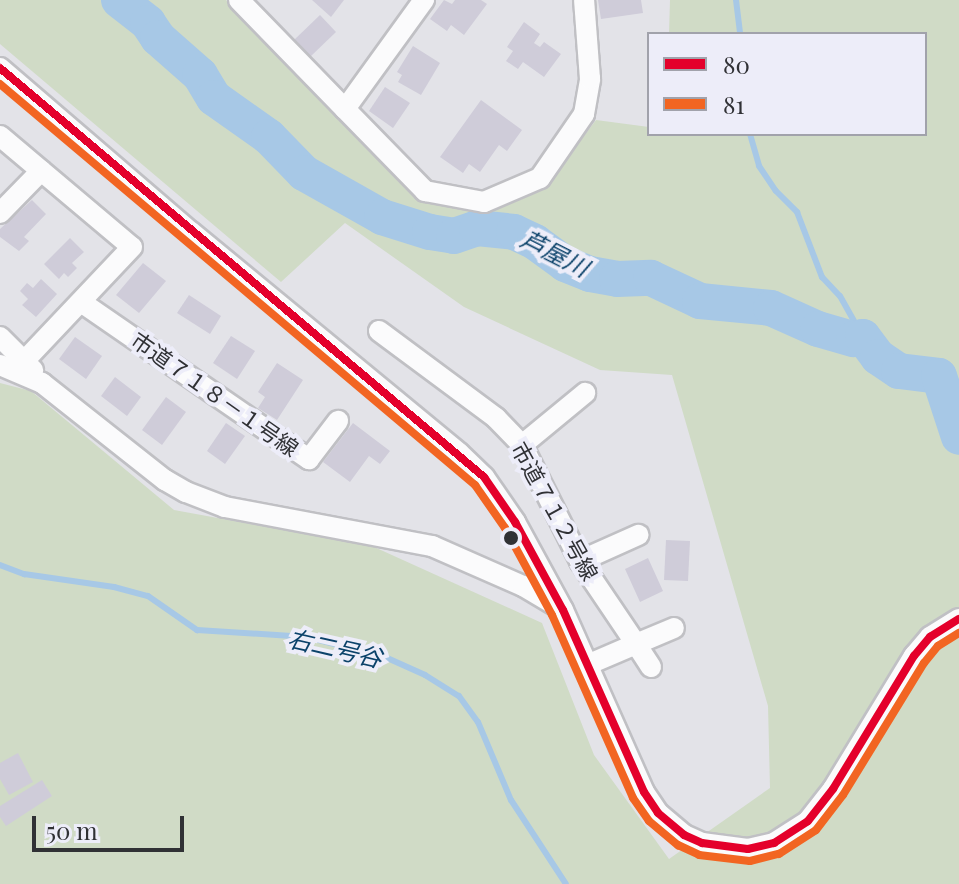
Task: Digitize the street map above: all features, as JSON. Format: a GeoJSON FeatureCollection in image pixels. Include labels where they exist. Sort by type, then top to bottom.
{"type":"FeatureCollection","features":[{"type":"Feature","properties":{"kind":"street"},"geometry":{"type":"LineString","coordinates":[[239,0],[425,191],[484,202],[540,178],[584,114],[590,79],[584,0]]}},
{"type":"Feature","properties":{"kind":"street"},"geometry":{"type":"LineString","coordinates":[[345,109],[424,0]]}},
{"type":"Feature","properties":{"kind":"street"},"geometry":{"type":"LineString","coordinates":[[0,68],[191,232],[459,453],[492,488],[515,522],[563,610],[633,771],[658,813],[670,825],[702,843],[748,849],[774,843],[808,821],[833,789],[914,656],[930,637],[959,619]]}},
{"type":"Feature","properties":{"kind":"street"},"geometry":{"type":"LineString","coordinates":[[0,136],[132,247],[26,359]]}},
{"type":"Feature","properties":{"kind":"street"},"geometry":{"type":"LineString","coordinates":[[0,213],[41,171]]}},
{"type":"Feature","properties":{"kind":"street","name":"市道７１８－１号線"},"geometry":{"type":"LineString","coordinates":[[81,302],[309,459],[338,421]]}},
{"type":"Feature","properties":{"kind":"street","name":"市道７１２号線"},"geometry":{"type":"LineString","coordinates":[[379,331],[496,418],[522,445],[580,561],[651,667]]}},
{"type":"Feature","properties":{"kind":"street"},"geometry":{"type":"LineString","coordinates":[[0,337],[26,359],[42,383]]}},
{"type":"Feature","properties":{"kind":"street"},"geometry":{"type":"LineString","coordinates":[[0,365],[42,383],[157,474],[186,492],[225,507],[432,546],[523,586],[563,610]]}},
{"type":"Feature","properties":{"kind":"street"},"geometry":{"type":"LineString","coordinates":[[522,445],[585,393]]}},
{"type":"Feature","properties":{"kind":"street"},"geometry":{"type":"LineString","coordinates":[[580,561],[638,535]]}},
{"type":"Feature","properties":{"kind":"street"},"geometry":{"type":"LineString","coordinates":[[587,665],[674,628]]}},
{"type":"Feature","properties":{"kind":"green space"},"geometry":{"type":"Polygon","coordinates":[[[0,0],[226,0],[423,200],[488,209],[546,186],[596,120],[647,127],[647,136],[927,136],[927,32],[669,32],[670,0],[959,0],[959,884],[0,884],[0,383],[31,391],[174,510],[372,546],[542,623],[594,755],[669,859],[770,788],[768,706],[672,375],[600,370],[464,307],[345,223],[281,282],[0,44],[0,0]]]}},
{"type":"Feature","properties":{"kind":"building"},"geometry":{"type":"Polygon","coordinates":[[[312,0],[344,0],[331,17],[312,0]]]}},
{"type":"Feature","properties":{"kind":"building"},"geometry":{"type":"Polygon","coordinates":[[[444,0],[452,4],[455,0],[481,0],[487,4],[464,35],[451,25],[447,31],[430,19],[444,0]]]}},
{"type":"Feature","properties":{"kind":"building"},"geometry":{"type":"Polygon","coordinates":[[[598,0],[641,0],[643,13],[601,19],[598,0]]]}},
{"type":"Feature","properties":{"kind":"building"},"geometry":{"type":"Polygon","coordinates":[[[320,15],[336,32],[310,57],[294,40],[320,15]]]}},
{"type":"Feature","properties":{"kind":"building"},"geometry":{"type":"Polygon","coordinates":[[[524,22],[540,34],[534,43],[540,47],[544,42],[561,54],[544,77],[523,62],[518,69],[506,61],[513,51],[507,47],[524,22]]]}},
{"type":"Feature","properties":{"kind":"building"},"geometry":{"type":"Polygon","coordinates":[[[413,46],[440,63],[421,95],[398,82],[402,75],[397,72],[413,46]]]}},
{"type":"Feature","properties":{"kind":"building"},"geometry":{"type":"Polygon","coordinates":[[[385,87],[410,103],[393,128],[369,111],[385,87]]]}},
{"type":"Feature","properties":{"kind":"building"},"geometry":{"type":"Polygon","coordinates":[[[481,100],[522,130],[507,151],[499,145],[480,172],[469,164],[463,173],[440,157],[481,100]]]}},
{"type":"Feature","properties":{"kind":"building"},"geometry":{"type":"Polygon","coordinates":[[[32,200],[46,214],[24,237],[29,241],[19,251],[0,237],[0,229],[32,200]]]}},
{"type":"Feature","properties":{"kind":"building"},"geometry":{"type":"Polygon","coordinates":[[[70,238],[84,252],[72,263],[77,268],[68,277],[64,273],[59,279],[44,264],[70,238]]]}},
{"type":"Feature","properties":{"kind":"building"},"geometry":{"type":"Polygon","coordinates":[[[143,263],[166,281],[139,313],[116,295],[143,263]]]}},
{"type":"Feature","properties":{"kind":"building"},"geometry":{"type":"Polygon","coordinates":[[[41,279],[57,294],[36,317],[22,305],[28,299],[20,291],[27,283],[33,288],[41,279]]]}},
{"type":"Feature","properties":{"kind":"building"},"geometry":{"type":"Polygon","coordinates":[[[189,295],[221,316],[210,334],[177,313],[189,295]]]}},
{"type":"Feature","properties":{"kind":"building"},"geometry":{"type":"Polygon","coordinates":[[[231,336],[255,351],[237,379],[213,363],[231,336]]]}},
{"type":"Feature","properties":{"kind":"building"},"geometry":{"type":"Polygon","coordinates":[[[75,337],[102,356],[86,379],[59,359],[75,337]]]}},
{"type":"Feature","properties":{"kind":"building"},"geometry":{"type":"Polygon","coordinates":[[[277,363],[303,380],[277,420],[258,408],[265,397],[258,392],[277,363]]]}},
{"type":"Feature","properties":{"kind":"building"},"geometry":{"type":"Polygon","coordinates":[[[115,377],[141,397],[127,416],[101,396],[115,377]]]}},
{"type":"Feature","properties":{"kind":"building"},"geometry":{"type":"Polygon","coordinates":[[[166,397],[186,412],[162,445],[142,430],[166,397]]]}},
{"type":"Feature","properties":{"kind":"building"},"geometry":{"type":"Polygon","coordinates":[[[226,423],[245,436],[225,464],[207,451],[226,423]]]}},
{"type":"Feature","properties":{"kind":"building"},"geometry":{"type":"Polygon","coordinates":[[[353,423],[390,451],[380,464],[369,456],[350,482],[323,462],[353,423]]]}},
{"type":"Feature","properties":{"kind":"building"},"geometry":{"type":"Polygon","coordinates":[[[666,540],[690,541],[688,581],[664,580],[666,540]]]}},
{"type":"Feature","properties":{"kind":"building"},"geometry":{"type":"Polygon","coordinates":[[[648,558],[663,591],[640,602],[625,569],[648,558]]]}},
{"type":"Feature","properties":{"kind":"building"},"geometry":{"type":"Polygon","coordinates":[[[18,753],[33,782],[9,795],[0,779],[0,763],[18,753]]]}},
{"type":"Feature","properties":{"kind":"building"},"geometry":{"type":"Polygon","coordinates":[[[42,780],[52,796],[6,826],[0,817],[0,806],[42,780]]]}},
{"type":"Feature","properties":{"kind":"waterway","name":"芦屋川"},"geometry":{"type":"LineString","coordinates":[[119,0],[148,23],[158,38],[200,75],[214,98],[269,137],[304,173],[382,217],[454,236],[477,228],[514,232],[535,242],[565,264],[590,274],[617,279],[651,278],[700,301],[771,308],[818,329],[854,339],[863,337],[878,357],[899,371],[939,376],[959,437]]}},
{"type":"Feature","properties":{"kind":"waterway"},"geometry":{"type":"LineString","coordinates":[[736,0],[740,32]]}},
{"type":"Feature","properties":{"kind":"waterway"},"geometry":{"type":"LineString","coordinates":[[751,136],[759,166],[776,191],[797,212],[822,277],[840,296],[863,337]]}},
{"type":"Feature","properties":{"kind":"waterway","name":"右二号谷"},"geometry":{"type":"LineString","coordinates":[[0,565],[24,574],[114,587],[148,596],[197,630],[307,637],[385,657],[425,675],[459,696],[478,722],[511,800],[566,884]]}},
{"type":"Feature","properties":{"kind":"transit line","name":"80"},"geometry":{"type":"LineString","coordinates":[[0,68],[484,477],[515,522],[563,610],[644,792],[658,813],[684,835],[702,843],[748,849],[774,843],[808,821],[833,789],[914,656],[930,637],[959,619]]}},
{"type":"Feature","properties":{"kind":"transit line","name":"81"},"geometry":{"type":"LineString","coordinates":[[0,84],[475,485],[505,528],[552,615],[633,798],[649,821],[678,845],[699,855],[750,861],[779,854],[816,830],[843,795],[924,663],[938,646],[959,633]]}}]}
